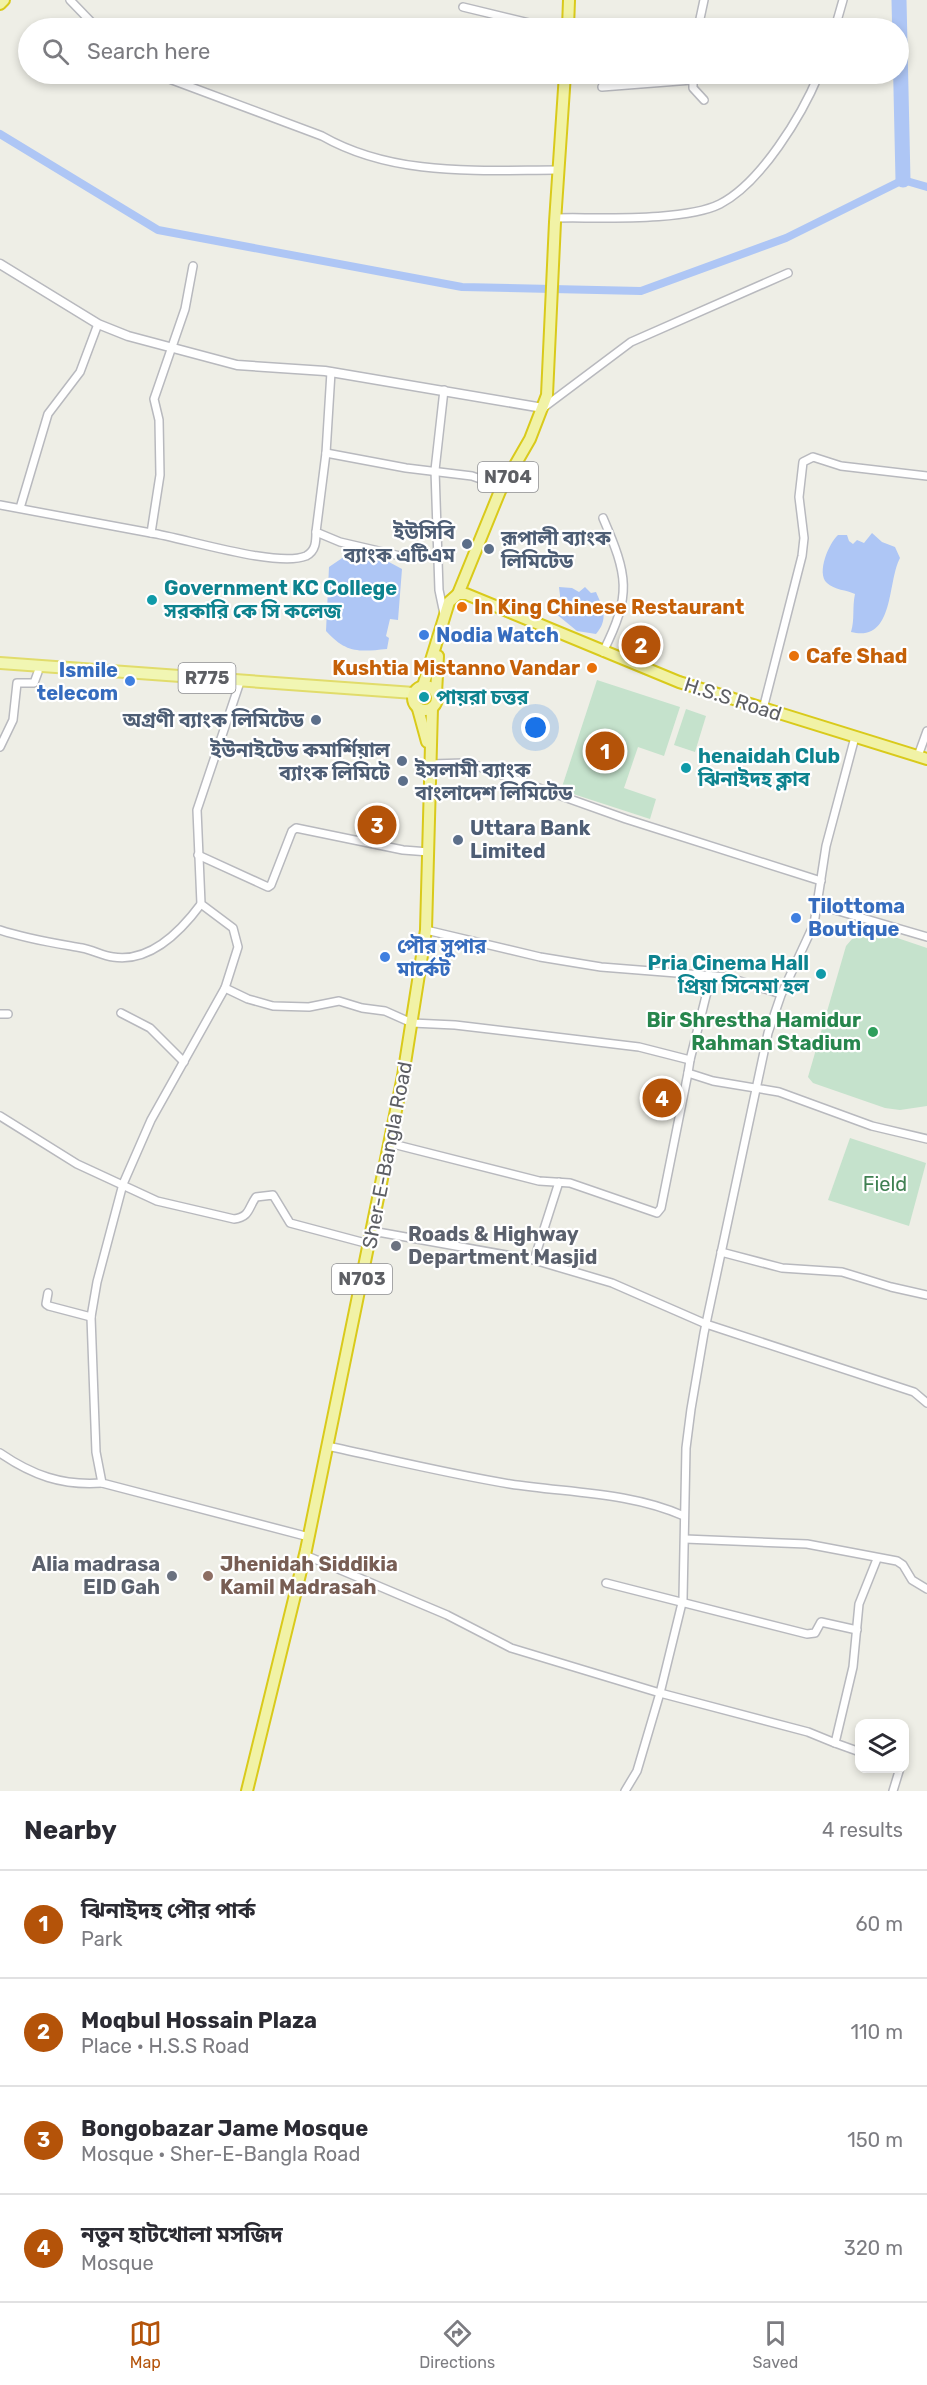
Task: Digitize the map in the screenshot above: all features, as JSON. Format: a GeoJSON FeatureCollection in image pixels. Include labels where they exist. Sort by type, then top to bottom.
{"type":"FeatureCollection","features":[{"type":"Feature","properties":{"kind":"highway"},"geometry":{"type":"LineString","coordinates":[[0,3],[4,0]]}},
{"type":"Feature","properties":{"kind":"highway"},"geometry":{"type":"LineString","coordinates":[[568,18],[569,0]]}},
{"type":"Feature","properties":{"kind":"highway","name":"N704"},"geometry":{"type":"LineString","coordinates":[[458,594],[503,487],[530,439],[547,395],[564,84]]}},
{"type":"Feature","properties":{"kind":"highway","name":"N703"},"geometry":{"type":"LineString","coordinates":[[423,686],[439,641],[449,602],[458,594]]}},
{"type":"Feature","properties":{"kind":"highway","name":"H.S.S Road"},"geometry":{"type":"LineString","coordinates":[[458,594],[474,596],[603,652],[680,682],[922,758]]}},
{"type":"Feature","properties":{"kind":"highway","name":"N703"},"geometry":{"type":"LineString","coordinates":[[432,708],[437,699],[439,641]]}},
{"type":"Feature","properties":{"kind":"highway"},"geometry":{"type":"LineString","coordinates":[[432,708],[424,711],[415,700],[423,686],[432,688],[436,693]]}},
{"type":"Feature","properties":{"kind":"highway","name":"Sher-E-Bangla Road"},"geometry":{"type":"LineString","coordinates":[[415,700],[431,762]]}},
{"type":"Feature","properties":{"kind":"highway","name":"Sher-E-Bangla Road"},"geometry":{"type":"LineString","coordinates":[[248,1791],[309,1537],[412,1023],[426,930],[432,708]]}},
{"type":"Feature","properties":{"kind":"main road","name":"R775"},"geometry":{"type":"LineString","coordinates":[[0,663],[415,700]]}},
{"type":"Feature","properties":{"kind":"main road","name":"R775"},"geometry":{"type":"LineString","coordinates":[[0,669],[415,700]]}},
{"type":"Feature","properties":{"kind":"street"},"geometry":{"type":"LineString","coordinates":[[70,0],[87,18]]}},
{"type":"Feature","properties":{"kind":"street"},"geometry":{"type":"LineString","coordinates":[[700,18],[704,0]]}},
{"type":"Feature","properties":{"kind":"street"},"geometry":{"type":"LineString","coordinates":[[838,18],[843,0]]}},
{"type":"Feature","properties":{"kind":"street"},"geometry":{"type":"LineString","coordinates":[[463,7],[509,18]]}},
{"type":"Feature","properties":{"kind":"street"},"geometry":{"type":"LineString","coordinates":[[183,84],[312,132],[345,149],[379,160],[453,170],[558,170]]}},
{"type":"Feature","properties":{"kind":"street"},"geometry":{"type":"LineString","coordinates":[[602,87],[629,84]]}},
{"type":"Feature","properties":{"kind":"street"},"geometry":{"type":"LineString","coordinates":[[694,84],[696,93],[704,99]]}},
{"type":"Feature","properties":{"kind":"street"},"geometry":{"type":"LineString","coordinates":[[555,220],[650,217],[719,204],[747,182],[770,157],[815,84]]}},
{"type":"Feature","properties":{"kind":"street"},"geometry":{"type":"LineString","coordinates":[[0,264],[98,324],[128,336],[237,364],[331,372],[543,408],[622,348],[641,337],[710,310],[788,273]]}},
{"type":"Feature","properties":{"kind":"street"},"geometry":{"type":"LineString","coordinates":[[151,533],[159,475],[159,420],[154,399],[170,347],[185,309],[193,266]]}},
{"type":"Feature","properties":{"kind":"street"},"geometry":{"type":"LineString","coordinates":[[20,508],[48,414],[80,372],[98,324]]}},
{"type":"Feature","properties":{"kind":"street"},"geometry":{"type":"LineString","coordinates":[[0,506],[151,533],[221,549],[295,558],[307,555],[313,550],[316,532],[326,453],[331,372]]}},
{"type":"Feature","properties":{"kind":"street"},"geometry":{"type":"LineString","coordinates":[[444,390],[435,470],[439,590],[445,616]]}},
{"type":"Feature","properties":{"kind":"street"},"geometry":{"type":"LineString","coordinates":[[326,453],[406,468],[472,476],[503,487]]}},
{"type":"Feature","properties":{"kind":"street"},"geometry":{"type":"LineString","coordinates":[[764,709],[802,556],[804,538],[799,497],[803,462],[813,457],[841,466],[927,476]]}},
{"type":"Feature","properties":{"kind":"street"},"geometry":{"type":"LineString","coordinates":[[603,518],[625,578],[621,609],[603,652]]}},
{"type":"Feature","properties":{"kind":"street"},"geometry":{"type":"LineString","coordinates":[[316,532],[340,542],[409,558]]}},
{"type":"Feature","properties":{"kind":"street"},"geometry":{"type":"LineString","coordinates":[[0,747],[13,720],[17,683],[34,683],[38,672]]}},
{"type":"Feature","properties":{"kind":"street"},"geometry":{"type":"LineString","coordinates":[[0,930],[31,940],[127,958],[144,954],[180,930],[201,904],[197,810],[239,686]]}},
{"type":"Feature","properties":{"kind":"street"},"geometry":{"type":"LineString","coordinates":[[922,758],[927,730]]}},
{"type":"Feature","properties":{"kind":"street"},"geometry":{"type":"LineString","coordinates":[[625,1791],[637,1771],[660,1693],[681,1604],[685,1539],[686,1448],[706,1324],[768,1034],[781,994],[808,938],[818,905],[826,846],[855,737]]}},
{"type":"Feature","properties":{"kind":"street"},"geometry":{"type":"LineString","coordinates":[[431,762],[464,763],[477,766],[626,819],[821,881]]}},
{"type":"Feature","properties":{"kind":"street"},"geometry":{"type":"LineString","coordinates":[[198,855],[268,887],[271,885],[289,836],[296,828],[403,850],[429,852]]}},
{"type":"Feature","properties":{"kind":"street"},"geometry":{"type":"LineString","coordinates":[[102,1483],[96,1452],[91,1317],[97,1282],[123,1184],[151,1120],[225,988],[238,947],[233,928],[201,904]]}},
{"type":"Feature","properties":{"kind":"street"},"geometry":{"type":"LineString","coordinates":[[818,905],[927,937]]}},
{"type":"Feature","properties":{"kind":"street"},"geometry":{"type":"LineString","coordinates":[[426,930],[540,957],[632,970],[737,979],[781,994]]}},
{"type":"Feature","properties":{"kind":"street"},"geometry":{"type":"LineString","coordinates":[[389,1143],[532,1179],[570,1183],[649,1212],[659,1211],[690,1060],[711,976]]}},
{"type":"Feature","properties":{"kind":"street"},"geometry":{"type":"LineString","coordinates":[[225,988],[248,999],[273,1006],[309,1007],[339,1001],[362,1008],[385,1011],[412,1023],[455,1025],[639,1047],[690,1060]]}},
{"type":"Feature","properties":{"kind":"street"},"geometry":{"type":"LineString","coordinates":[[121,1013],[150,1028],[184,1062]]}},
{"type":"Feature","properties":{"kind":"street"},"geometry":{"type":"LineString","coordinates":[[688,1073],[779,1092],[889,1131],[927,1139]]}},
{"type":"Feature","properties":{"kind":"street"},"geometry":{"type":"LineString","coordinates":[[0,1116],[77,1164],[157,1201],[234,1219],[243,1218],[249,1212],[256,1197],[273,1195],[290,1223],[369,1244]]}},
{"type":"Feature","properties":{"kind":"street"},"geometry":{"type":"LineString","coordinates":[[534,1260],[559,1182]]}},
{"type":"Feature","properties":{"kind":"street"},"geometry":{"type":"LineString","coordinates":[[372,1231],[534,1260],[612,1283],[706,1324],[914,1392],[927,1403]]}},
{"type":"Feature","properties":{"kind":"street"},"geometry":{"type":"LineString","coordinates":[[721,1252],[782,1268],[842,1272],[927,1295]]}},
{"type":"Feature","properties":{"kind":"street"},"geometry":{"type":"LineString","coordinates":[[48,1293],[46,1304],[49,1306],[91,1317]]}},
{"type":"Feature","properties":{"kind":"street"},"geometry":{"type":"LineString","coordinates":[[327,1446],[510,1484],[652,1503],[684,1516]]}},
{"type":"Feature","properties":{"kind":"street"},"geometry":{"type":"LineString","coordinates":[[0,1453],[21,1467],[52,1480],[77,1484],[102,1483],[309,1537]]}},
{"type":"Feature","properties":{"kind":"street"},"geometry":{"type":"LineString","coordinates":[[685,1539],[807,1544],[900,1563],[912,1580],[927,1589]]}},
{"type":"Feature","properties":{"kind":"street"},"geometry":{"type":"LineString","coordinates":[[305,1555],[447,1615],[511,1648],[660,1693],[808,1732],[855,1750]]}},
{"type":"Feature","properties":{"kind":"street"},"geometry":{"type":"LineString","coordinates":[[835,1743],[853,1667],[859,1604],[877,1559]]}},
{"type":"Feature","properties":{"kind":"street"},"geometry":{"type":"LineString","coordinates":[[606,1583],[681,1604],[807,1634],[815,1633],[821,1622],[857,1630]]}},
{"type":"Feature","properties":{"kind":"street"},"geometry":{"type":"LineString","coordinates":[[893,1791],[898,1773]]}},
{"type":"Feature","properties":{"kind":"green space"},"geometry":{"type":"Polygon","coordinates":[[[597,680],[680,707],[664,756],[638,747],[624,788],[656,799],[650,819],[561,790],[597,680]]]}},
{"type":"Feature","properties":{"kind":"green space"},"geometry":{"type":"Polygon","coordinates":[[[686,709],[706,716],[695,752],[674,745],[686,709]]]}},
{"type":"Feature","properties":{"kind":"green space","name":"Bir Shrestha Hamidur Rahman Stadium"},"geometry":{"type":"Polygon","coordinates":[[[862,926],[927,948],[927,1106],[900,1110],[885,1108],[813,1083],[808,1077],[846,946],[852,939],[859,937],[862,926]]]}},
{"type":"Feature","properties":{"kind":"green space","name":"Field"},"geometry":{"type":"Polygon","coordinates":[[[850,1138],[926,1163],[909,1226],[828,1200],[850,1138]]]}},
{"type":"Feature","properties":{"kind":"water"},"geometry":{"type":"Polygon","coordinates":[[[872,533],[882,542],[895,547],[900,558],[882,620],[875,628],[865,633],[851,632],[855,594],[827,583],[823,566],[831,544],[838,535],[847,535],[853,544],[857,540],[864,543],[872,533]]]}},
{"type":"Feature","properties":{"kind":"water"},"geometry":{"type":"Polygon","coordinates":[[[351,552],[374,554],[402,569],[398,620],[390,619],[386,636],[389,638],[387,649],[368,651],[346,647],[326,631],[329,567],[351,552]]]}},
{"type":"Feature","properties":{"kind":"water"},"geometry":{"type":"Polygon","coordinates":[[[559,587],[572,588],[579,592],[585,587],[591,593],[596,592],[603,608],[604,618],[596,634],[577,631],[555,613],[555,607],[561,604],[559,587]]]}},
{"type":"Feature","properties":{"kind":"waterway"},"geometry":{"type":"LineString","coordinates":[[899,0],[899,18]]}},
{"type":"Feature","properties":{"kind":"waterway"},"geometry":{"type":"LineString","coordinates":[[901,84],[903,180]]}},
{"type":"Feature","properties":{"kind":"waterway"},"geometry":{"type":"LineString","coordinates":[[0,134],[158,230],[462,287],[641,291],[786,238],[903,180],[927,187]]}},
{"type":"Feature","properties":{"kind":"place","name":"ইউসিবি ব্যাংক এটিএম"},"geometry":{"type":"Point","coordinates":[467,544]}},
{"type":"Feature","properties":{"kind":"place","name":"রূপালী ব্যাংক লিমিটেড"},"geometry":{"type":"Point","coordinates":[489,549]}},
{"type":"Feature","properties":{"kind":"place","name":"Government KC College সরকারি কে সি কলেজ"},"geometry":{"type":"Point","coordinates":[152,600]}},
{"type":"Feature","properties":{"kind":"place","name":"In King Chinese Restaurant"},"geometry":{"type":"Point","coordinates":[462,607]}},
{"type":"Feature","properties":{"kind":"place","name":"Nodia Watch"},"geometry":{"type":"Point","coordinates":[424,635]}},
{"type":"Feature","properties":{"kind":"place","name":"Moqbul Hossain Plaza"},"geometry":{"type":"Point","coordinates":[641,645]}},
{"type":"Feature","properties":{"kind":"place","name":"Cafe Shad"},"geometry":{"type":"Point","coordinates":[794,656]}},
{"type":"Feature","properties":{"kind":"place","name":"Kushtia Mistanno Vandar"},"geometry":{"type":"Point","coordinates":[592,668]}},
{"type":"Feature","properties":{"kind":"place","name":"Ismile telecom"},"geometry":{"type":"Point","coordinates":[130,681]}},
{"type":"Feature","properties":{"kind":"place","name":"পায়রা চত্তর"},"geometry":{"type":"Point","coordinates":[424,697]}},
{"type":"Feature","properties":{"kind":"place","name":"অগ্রণী ব্যাংক লিমিটেড"},"geometry":{"type":"Point","coordinates":[316,720]}},
{"type":"Feature","properties":{"kind":"place","name":"ঝিনাইদহ পৌর পার্ক"},"geometry":{"type":"Point","coordinates":[605,751]}},
{"type":"Feature","properties":{"kind":"place","name":"ইউনাইটেড কমার্শিয়াল ব্যাংক লিমিটে"},"geometry":{"type":"Point","coordinates":[402,761]}},
{"type":"Feature","properties":{"kind":"place","name":"henaidah Club ঝিনাইদহ ক্লাব"},"geometry":{"type":"Point","coordinates":[686,768]}},
{"type":"Feature","properties":{"kind":"place","name":"ইসলামী ব্যাংক বাংলাদেশ লিমিটেড"},"geometry":{"type":"Point","coordinates":[403,781]}},
{"type":"Feature","properties":{"kind":"place","name":"Bongobazar Jame Mosque"},"geometry":{"type":"Point","coordinates":[377,825]}},
{"type":"Feature","properties":{"kind":"place","name":"Uttara Bank Limited"},"geometry":{"type":"Point","coordinates":[458,840]}},
{"type":"Feature","properties":{"kind":"place","name":"Tilottoma Boutique"},"geometry":{"type":"Point","coordinates":[796,918]}},
{"type":"Feature","properties":{"kind":"place","name":"পৌর সুপার মার্কেট"},"geometry":{"type":"Point","coordinates":[385,957]}},
{"type":"Feature","properties":{"kind":"place","name":"Pria Cinema Hall প্রিয়া সিনেমা হল"},"geometry":{"type":"Point","coordinates":[821,974]}},
{"type":"Feature","properties":{"kind":"place","name":"Bir Shrestha Hamidur Rahman Stadium"},"geometry":{"type":"Point","coordinates":[873,1032]}},
{"type":"Feature","properties":{"kind":"place","name":"নতুন হাটখোলা মসজিদ"},"geometry":{"type":"Point","coordinates":[662,1098]}},
{"type":"Feature","properties":{"kind":"place","name":"Roads & Highway Department Masjid"},"geometry":{"type":"Point","coordinates":[396,1246]}},
{"type":"Feature","properties":{"kind":"place","name":"Alia madrasa EID Gah"},"geometry":{"type":"Point","coordinates":[172,1576]}},
{"type":"Feature","properties":{"kind":"place","name":"Jhenidah Siddikia Kamil Madrasah"},"geometry":{"type":"Point","coordinates":[208,1576]}}]}
